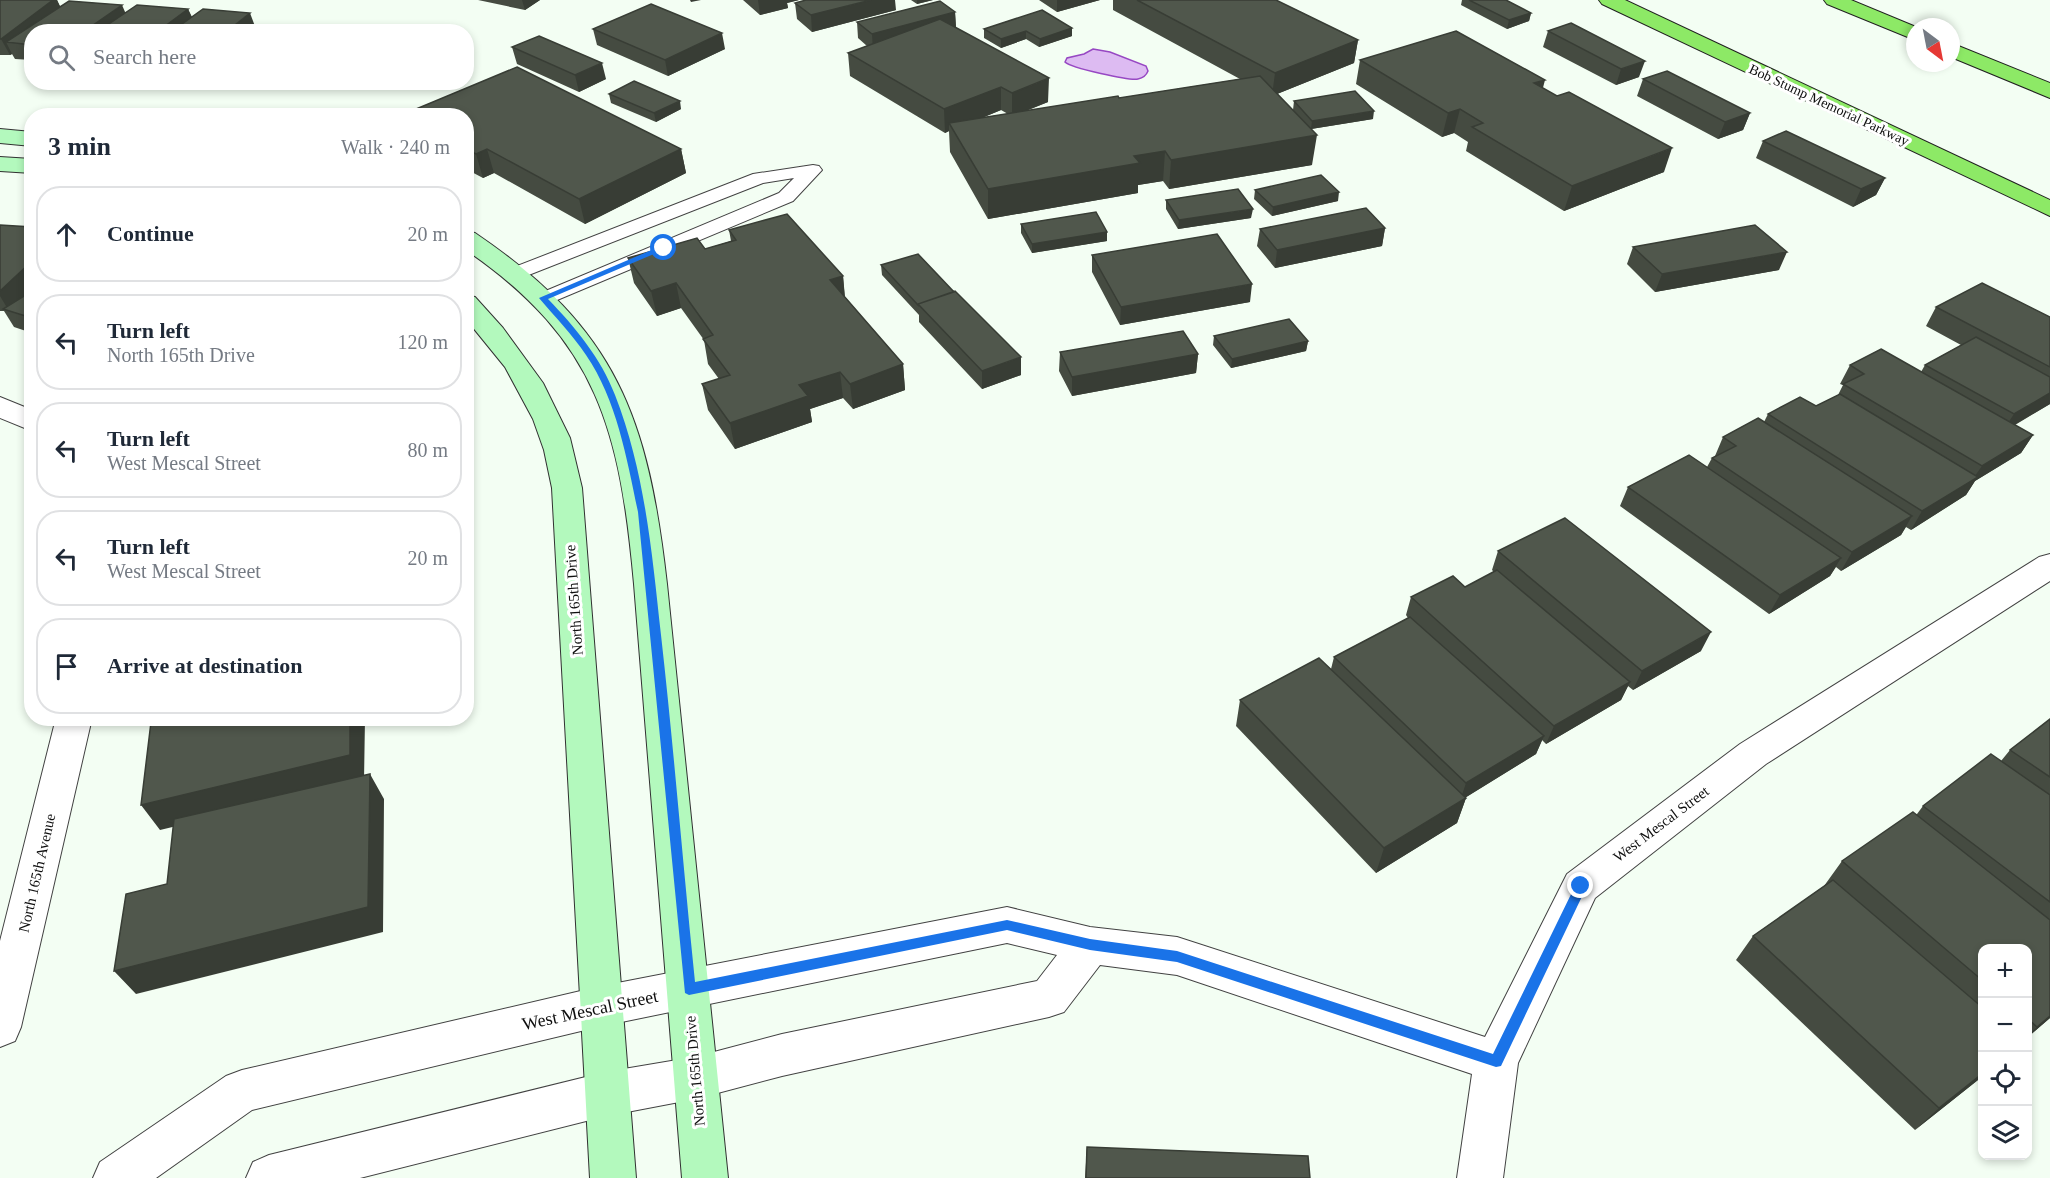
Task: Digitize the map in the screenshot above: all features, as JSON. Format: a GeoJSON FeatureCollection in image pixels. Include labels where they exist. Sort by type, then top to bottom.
{"type":"FeatureCollection","features":[{"type":"Feature","properties":{"kind":"highway","name":"Bob Stump Memorial Parkway"},"geometry":{"type":"LineString","coordinates":[[1609,0],[2050,209]]}},
{"type":"Feature","properties":{"kind":"highway"},"geometry":{"type":"LineString","coordinates":[[1834,0],[1906,30]]}},
{"type":"Feature","properties":{"kind":"highway"},"geometry":{"type":"LineString","coordinates":[[1843,0],[1869,15]]}},
{"type":"Feature","properties":{"kind":"highway"},"geometry":{"type":"LineString","coordinates":[[1960,53],[2050,91]]}},
{"type":"Feature","properties":{"kind":"street"},"geometry":{"type":"LineString","coordinates":[[0,136],[24,138]]}},
{"type":"Feature","properties":{"kind":"street"},"geometry":{"type":"LineString","coordinates":[[0,164],[24,166]]}},
{"type":"Feature","properties":{"kind":"street","name":"North 165th Drive"},"geometry":{"type":"LineString","coordinates":[[474,244],[543,298],[564,320],[591,356],[610,393],[630,455],[645,535],[705,1178]]}},
{"type":"Feature","properties":{"kind":"street","name":"North 165th Drive"},"geometry":{"type":"LineString","coordinates":[[474,313],[513,359],[538,397],[556,440],[567,488],[612,1178]]}},
{"type":"Feature","properties":{"kind":"street"},"geometry":{"type":"LineString","coordinates":[[0,406],[24,418]]}},
{"type":"Feature","properties":{"kind":"street","name":"West Mescal Street"},"geometry":{"type":"LineString","coordinates":[[116,1178],[242,1091],[602,1006],[1007,925],[1090,945],[1177,956],[1496,1061],[1581,886],[1753,754],[2050,565]]}},
{"type":"Feature","properties":{"kind":"street","name":"North 165th Avenue"},"geometry":{"type":"LineString","coordinates":[[0,1027],[72,726]]}},
{"type":"Feature","properties":{"kind":"street"},"geometry":{"type":"LineString","coordinates":[[269,1178],[606,1094],[694,1078],[782,1055],[1048,998],[1090,945]]}},
{"type":"Feature","properties":{"kind":"street"},"geometry":{"type":"LineString","coordinates":[[1480,1178],[1496,1061]]}},
{"type":"Feature","properties":{"kind":"lane"},"geometry":{"type":"LineString","coordinates":[[514,274],[759,178],[813,170],[786,197],[543,298]]}},
{"type":"Feature","properties":{"kind":"shaded area"},"geometry":{"type":"Polygon","coordinates":[[[1093,49],[1110,52],[1146,66],[1148,71],[1143,77],[1133,79],[1089,71],[1065,62],[1067,58],[1093,49]]]}},
{"type":"Feature","properties":{"kind":"building"},"geometry":{"type":"Polygon","coordinates":[[[0,0],[53,0],[0,39],[0,0]]]}},
{"type":"Feature","properties":{"kind":"building"},"geometry":{"type":"Polygon","coordinates":[[[806,0],[871,0],[811,15],[795,3],[806,0]]]}},
{"type":"Feature","properties":{"kind":"building"},"geometry":{"type":"Polygon","coordinates":[[[1137,0],[1276,0],[1358,40],[1275,73],[1137,0]]]}},
{"type":"Feature","properties":{"kind":"building"},"geometry":{"type":"Polygon","coordinates":[[[1469,0],[1506,0],[1531,13],[1509,20],[1469,0]]]}},
{"type":"Feature","properties":{"kind":"building"},"geometry":{"type":"Polygon","coordinates":[[[69,1],[122,5],[95,24],[34,24],[69,1]]]}},
{"type":"Feature","properties":{"kind":"building"},"geometry":{"type":"Polygon","coordinates":[[[940,1],[955,12],[872,34],[857,22],[940,1]]]}},
{"type":"Feature","properties":{"kind":"building"},"geometry":{"type":"Polygon","coordinates":[[[651,4],[722,33],[665,60],[593,29],[651,4]]]}},
{"type":"Feature","properties":{"kind":"building"},"geometry":{"type":"Polygon","coordinates":[[[137,5],[188,9],[168,24],[109,24],[137,5]]]}},
{"type":"Feature","properties":{"kind":"building"},"geometry":{"type":"Polygon","coordinates":[[[203,9],[250,13],[236,24],[182,24],[203,9]]]}},
{"type":"Feature","properties":{"kind":"building"},"geometry":{"type":"Polygon","coordinates":[[[1042,10],[1072,28],[1040,39],[1026,31],[1001,39],[984,29],[1042,10]]]}},
{"type":"Feature","properties":{"kind":"building"},"geometry":{"type":"Polygon","coordinates":[[[940,19],[1049,78],[1012,93],[1001,87],[944,109],[848,53],[940,19]]]}},
{"type":"Feature","properties":{"kind":"building"},"geometry":{"type":"Polygon","coordinates":[[[1571,23],[1645,61],[1621,69],[1548,31],[1571,23]]]}},
{"type":"Feature","properties":{"kind":"building"},"geometry":{"type":"Polygon","coordinates":[[[24,30],[24,44],[6,42],[24,30]]]}},
{"type":"Feature","properties":{"kind":"building"},"geometry":{"type":"Polygon","coordinates":[[[1456,31],[1545,80],[1534,83],[1557,96],[1569,92],[1672,148],[1572,186],[1472,127],[1483,123],[1460,109],[1448,113],[1360,60],[1456,31]]]}},
{"type":"Feature","properties":{"kind":"building"},"geometry":{"type":"Polygon","coordinates":[[[539,36],[602,63],[575,75],[512,47],[539,36]]]}},
{"type":"Feature","properties":{"kind":"building"},"geometry":{"type":"Polygon","coordinates":[[[517,67],[681,149],[579,199],[487,149],[474,153],[474,108],[418,108],[462,90],[474,90],[474,85],[517,67]]]}},
{"type":"Feature","properties":{"kind":"building"},"geometry":{"type":"Polygon","coordinates":[[[1667,71],[1750,113],[1725,122],[1643,79],[1667,71]]]}},
{"type":"Feature","properties":{"kind":"building"},"geometry":{"type":"Polygon","coordinates":[[[1260,76],[1317,135],[1171,160],[1165,151],[1134,156],[1140,163],[988,189],[949,123],[1118,96],[1119,98],[1260,76]]]}},
{"type":"Feature","properties":{"kind":"building"},"geometry":{"type":"Polygon","coordinates":[[[634,81],[680,101],[654,113],[609,94],[634,81]]]}},
{"type":"Feature","properties":{"kind":"building"},"geometry":{"type":"Polygon","coordinates":[[[1355,91],[1374,111],[1312,121],[1294,101],[1355,91]]]}},
{"type":"Feature","properties":{"kind":"building"},"geometry":{"type":"Polygon","coordinates":[[[1786,131],[1885,178],[1861,189],[1763,141],[1786,131]]]}},
{"type":"Feature","properties":{"kind":"building"},"geometry":{"type":"Polygon","coordinates":[[[1321,175],[1339,192],[1273,207],[1255,190],[1321,175]]]}},
{"type":"Feature","properties":{"kind":"building"},"geometry":{"type":"Polygon","coordinates":[[[1238,189],[1253,209],[1179,220],[1166,200],[1238,189]]]}},
{"type":"Feature","properties":{"kind":"building"},"geometry":{"type":"Polygon","coordinates":[[[1366,208],[1385,228],[1277,250],[1260,229],[1366,208]]]}},
{"type":"Feature","properties":{"kind":"building"},"geometry":{"type":"Polygon","coordinates":[[[1096,212],[1107,232],[1032,244],[1021,224],[1096,212]]]}},
{"type":"Feature","properties":{"kind":"building"},"geometry":{"type":"Polygon","coordinates":[[[787,214],[843,276],[830,280],[903,364],[850,384],[840,372],[799,385],[808,396],[730,423],[702,384],[730,375],[703,339],[713,335],[676,283],[651,291],[628,258],[697,238],[705,249],[736,240],[729,230],[787,214]]]}},
{"type":"Feature","properties":{"kind":"building"},"geometry":{"type":"Polygon","coordinates":[[[0,225],[24,226],[24,268],[0,291],[0,225]]]}},
{"type":"Feature","properties":{"kind":"building"},"geometry":{"type":"Polygon","coordinates":[[[1755,225],[1787,252],[1662,274],[1633,247],[1755,225]]]}},
{"type":"Feature","properties":{"kind":"building"},"geometry":{"type":"Polygon","coordinates":[[[1217,234],[1252,284],[1121,307],[1092,255],[1217,234]]]}},
{"type":"Feature","properties":{"kind":"building"},"geometry":{"type":"Polygon","coordinates":[[[918,254],[954,292],[918,305],[881,265],[918,254]]]}},
{"type":"Feature","properties":{"kind":"building"},"geometry":{"type":"Polygon","coordinates":[[[1982,283],[2050,317],[2050,367],[1936,307],[1982,283]]]}},
{"type":"Feature","properties":{"kind":"building"},"geometry":{"type":"Polygon","coordinates":[[[955,291],[1021,357],[982,371],[918,304],[955,291]]]}},
{"type":"Feature","properties":{"kind":"building"},"geometry":{"type":"Polygon","coordinates":[[[24,296],[24,316],[3,309],[24,296]]]}},
{"type":"Feature","properties":{"kind":"building"},"geometry":{"type":"Polygon","coordinates":[[[1289,319],[1308,341],[1232,359],[1214,336],[1289,319]]]}},
{"type":"Feature","properties":{"kind":"building"},"geometry":{"type":"Polygon","coordinates":[[[1183,331],[1198,354],[1072,377],[1060,352],[1183,331]]]}},
{"type":"Feature","properties":{"kind":"building"},"geometry":{"type":"Polygon","coordinates":[[[1976,337],[2050,377],[2050,393],[2014,414],[1925,365],[1976,337]]]}},
{"type":"Feature","properties":{"kind":"building"},"geometry":{"type":"Polygon","coordinates":[[[1881,349],[2033,435],[1982,466],[1843,384],[1864,374],[1850,365],[1881,349]]]}},
{"type":"Feature","properties":{"kind":"building"},"geometry":{"type":"Polygon","coordinates":[[[1840,394],[1978,477],[1922,511],[1768,414],[1800,397],[1816,406],[1840,394]]]}},
{"type":"Feature","properties":{"kind":"building"},"geometry":{"type":"Polygon","coordinates":[[[1758,418],[1912,516],[1852,552],[1712,458],[1736,446],[1723,437],[1758,418]]]}},
{"type":"Feature","properties":{"kind":"building"},"geometry":{"type":"Polygon","coordinates":[[[1689,455],[1841,558],[1780,595],[1628,487],[1689,455]]]}},
{"type":"Feature","properties":{"kind":"building"},"geometry":{"type":"Polygon","coordinates":[[[1565,518],[1711,632],[1642,671],[1498,551],[1565,518]]]}},
{"type":"Feature","properties":{"kind":"building"},"geometry":{"type":"Polygon","coordinates":[[[1497,570],[1630,682],[1554,726],[1411,597],[1453,576],[1465,587],[1497,570]]]}},
{"type":"Feature","properties":{"kind":"building"},"geometry":{"type":"Polygon","coordinates":[[[1410,617],[1544,736],[1466,783],[1334,657],[1410,617]]]}},
{"type":"Feature","properties":{"kind":"building"},"geometry":{"type":"Polygon","coordinates":[[[1319,658],[1466,798],[1384,848],[1240,700],[1319,658]]]}},
{"type":"Feature","properties":{"kind":"building"},"geometry":{"type":"Polygon","coordinates":[[[2050,719],[2050,777],[2010,750],[2050,719]]]}},
{"type":"Feature","properties":{"kind":"building"},"geometry":{"type":"Polygon","coordinates":[[[151,726],[350,726],[350,755],[141,805],[151,726]]]}},
{"type":"Feature","properties":{"kind":"building"},"geometry":{"type":"Polygon","coordinates":[[[1991,754],[2050,795],[2050,902],[1923,806],[1991,754]]]}},
{"type":"Feature","properties":{"kind":"building"},"geometry":{"type":"Polygon","coordinates":[[[370,774],[368,907],[114,971],[126,894],[167,884],[174,819],[370,774]]]}},
{"type":"Feature","properties":{"kind":"building"},"geometry":{"type":"Polygon","coordinates":[[[1913,812],[2050,920],[2050,1016],[2037,1027],[2032,1023],[2032,944],[1978,944],[1978,977],[1842,861],[1913,812]]]}},
{"type":"Feature","properties":{"kind":"building"},"geometry":{"type":"Polygon","coordinates":[[[1833,880],[1978,1004],[1978,1077],[1939,1108],[1753,936],[1833,880]]]}},
{"type":"Feature","properties":{"kind":"building"},"geometry":{"type":"Polygon","coordinates":[[[1087,1147],[1308,1156],[1310,1178],[1086,1178],[1087,1147]]]}},
{"type":"Feature","properties":{"kind":"route"},"geometry":{"type":"LineString","coordinates":[[664,248],[543,298],[564,320],[591,356],[610,393],[630,455],[642,512],[660,674],[689,989],[1007,925],[1090,945],[1177,956],[1496,1061],[1581,886]]}}]}
